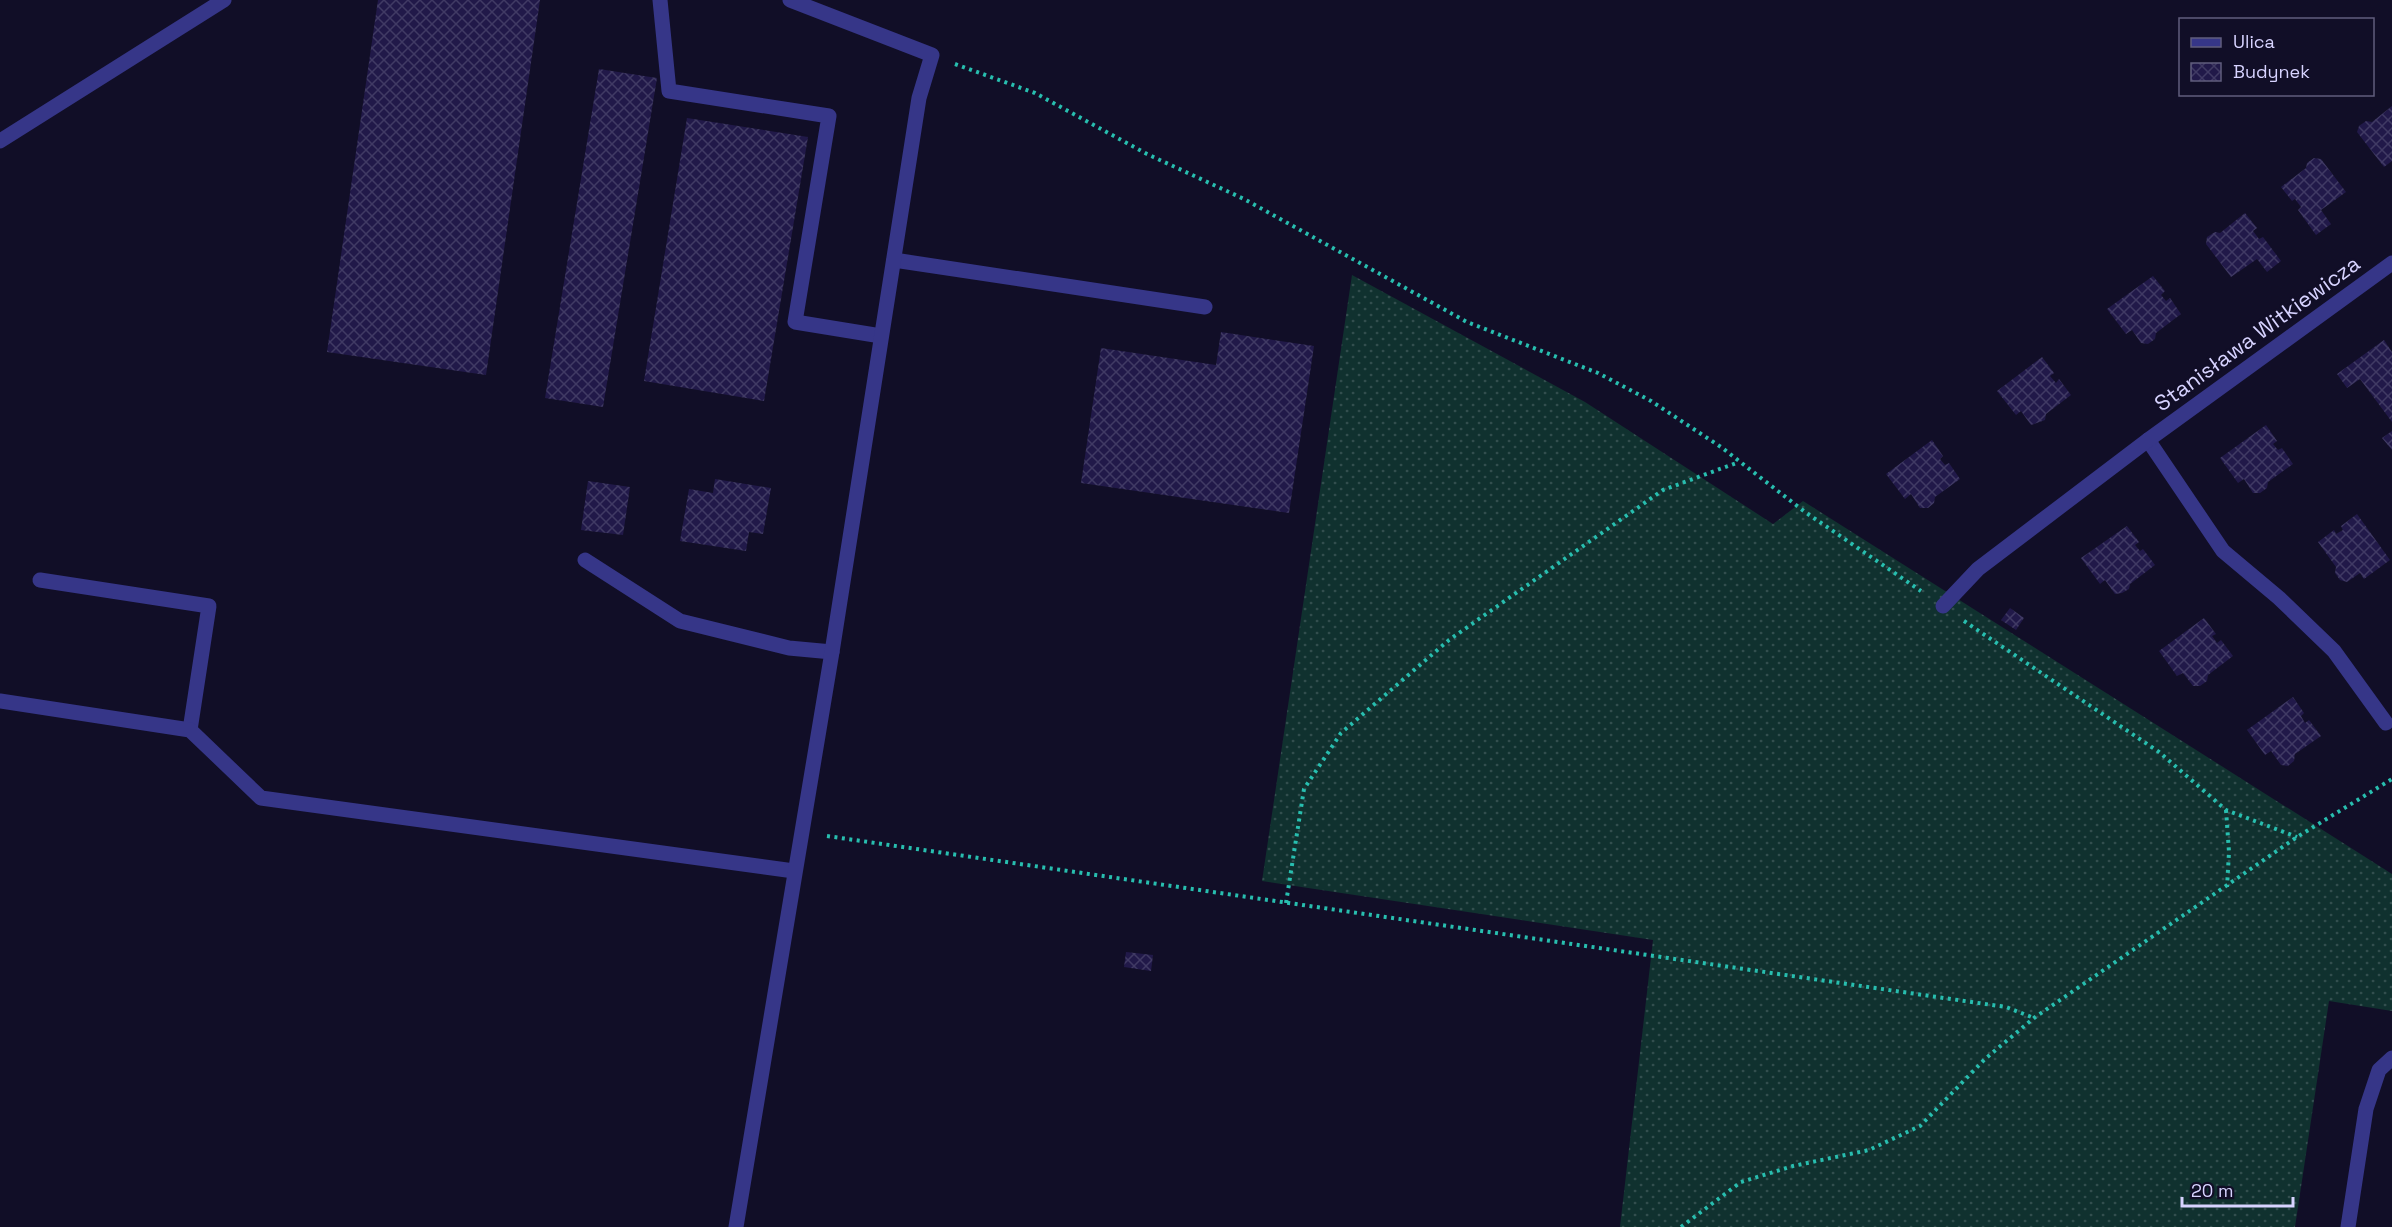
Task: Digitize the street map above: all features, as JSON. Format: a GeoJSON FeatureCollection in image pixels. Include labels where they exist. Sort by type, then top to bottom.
{"type":"FeatureCollection","features":[{"type":"Feature","properties":{"kind":"street"},"geometry":{"type":"LineString","coordinates":[[0,141],[224,0]]}},
{"type":"Feature","properties":{"kind":"street"},"geometry":{"type":"LineString","coordinates":[[660,0],[669,91],[828,116],[795,322],[881,336]]}},
{"type":"Feature","properties":{"kind":"street"},"geometry":{"type":"LineString","coordinates":[[736,1227],[800,832],[832,652],[919,98],[932,55],[790,0]]}},
{"type":"Feature","properties":{"kind":"street"},"geometry":{"type":"LineString","coordinates":[[894,260],[1205,307]]}},
{"type":"Feature","properties":{"kind":"street","name":"Stanisława Witkiewicza"},"geometry":{"type":"LineString","coordinates":[[1943,606],[1978,569],[2148,440],[2392,263]]}},
{"type":"Feature","properties":{"kind":"street","name":"Stanisława Witkiewicza"},"geometry":{"type":"LineString","coordinates":[[2148,440],[2223,551],[2279,598],[2334,651],[2386,723]]}},
{"type":"Feature","properties":{"kind":"street"},"geometry":{"type":"LineString","coordinates":[[585,560],[681,621],[789,648],[832,652]]}},
{"type":"Feature","properties":{"kind":"street"},"geometry":{"type":"LineString","coordinates":[[40,580],[209,606],[190,729]]}},
{"type":"Feature","properties":{"kind":"street"},"geometry":{"type":"LineString","coordinates":[[0,701],[190,729],[261,798],[794,871]]}},
{"type":"Feature","properties":{"kind":"street"},"geometry":{"type":"LineString","coordinates":[[2348,1227],[2366,1109],[2379,1070],[2392,1058]]}},
{"type":"Feature","properties":{"kind":"path"},"geometry":{"type":"LineString","coordinates":[[932,55],[1035,93],[1147,154],[1244,199],[1467,322],[1598,373],[1651,401],[1739,461],[1805,512],[2159,752],[2226,810],[2297,837]]}},
{"type":"Feature","properties":{"kind":"path"},"geometry":{"type":"LineString","coordinates":[[1286,903],[1304,789],[1341,733],[1449,640],[1663,490],[1739,461]]}},
{"type":"Feature","properties":{"kind":"path"},"geometry":{"type":"LineString","coordinates":[[1682,1227],[1741,1182],[1793,1166],[1869,1150],[1920,1126],[1985,1059],[2034,1018],[2297,837],[2392,779]]}},
{"type":"Feature","properties":{"kind":"path"},"geometry":{"type":"LineString","coordinates":[[2226,810],[2229,852],[2227,886]]}},
{"type":"Feature","properties":{"kind":"path"},"geometry":{"type":"LineString","coordinates":[[800,832],[2006,1007],[2034,1018]]}},
{"type":"Feature","properties":{"kind":"green space"},"geometry":{"type":"Polygon","coordinates":[[[1352,275],[1585,402],[1773,524],[1803,501],[2392,874],[2392,1011],[2329,1001],[2295,1227],[1620,1227],[1653,940],[1262,881],[1352,275]]]}},
{"type":"Feature","properties":{"kind":"building"},"geometry":{"type":"Polygon","coordinates":[[[378,0],[540,0],[486,375],[327,352],[378,0]]]}},
{"type":"Feature","properties":{"kind":"building"},"geometry":{"type":"Polygon","coordinates":[[[599,69],[657,78],[603,407],[545,398],[599,69]]]}},
{"type":"Feature","properties":{"kind":"building"},"geometry":{"type":"Polygon","coordinates":[[[2392,106],[2392,161],[2384,167],[2357,132],[2359,126],[2366,121],[2372,122],[2392,106]]]}},
{"type":"Feature","properties":{"kind":"building"},"geometry":{"type":"Polygon","coordinates":[[[687,118],[808,137],[764,401],[644,381],[687,118]]]}},
{"type":"Feature","properties":{"kind":"building"},"geometry":{"type":"Polygon","coordinates":[[[2314,158],[2321,159],[2346,192],[2321,210],[2331,224],[2316,235],[2298,210],[2301,207],[2295,199],[2292,201],[2281,187],[2306,168],[2307,163],[2314,158]]]}},
{"type":"Feature","properties":{"kind":"building"},"geometry":{"type":"Polygon","coordinates":[[[2245,213],[2257,228],[2253,231],[2259,239],[2263,237],[2281,261],[2267,272],[2257,259],[2231,277],[2206,244],[2207,237],[2215,232],[2220,233],[2245,213]]]}},
{"type":"Feature","properties":{"kind":"building"},"geometry":{"type":"Polygon","coordinates":[[[2153,276],[2165,291],[2161,295],[2166,301],[2170,298],[2181,314],[2156,333],[2155,339],[2148,344],[2141,343],[2132,330],[2126,334],[2107,309],[2153,276]]]}},
{"type":"Feature","properties":{"kind":"building"},"geometry":{"type":"Polygon","coordinates":[[[1221,332],[1314,346],[1289,513],[1081,483],[1101,348],[1216,365],[1221,332]]]}},
{"type":"Feature","properties":{"kind":"building"},"geometry":{"type":"Polygon","coordinates":[[[2384,340],[2392,352],[2392,422],[2360,379],[2347,388],[2337,374],[2384,340]]]}},
{"type":"Feature","properties":{"kind":"building"},"geometry":{"type":"Polygon","coordinates":[[[2042,357],[2054,373],[2050,376],[2056,383],[2059,379],[2071,395],[2046,414],[2045,420],[2031,425],[2021,411],[2016,415],[1997,391],[2042,357]]]}},
{"type":"Feature","properties":{"kind":"building"},"geometry":{"type":"Polygon","coordinates":[[[2266,425],[2277,441],[2273,444],[2278,450],[2282,448],[2293,464],[2268,482],[2267,488],[2260,493],[2253,493],[2244,479],[2238,483],[2220,458],[2266,425]]]}},
{"type":"Feature","properties":{"kind":"building"},"geometry":{"type":"Polygon","coordinates":[[[2392,431],[2392,450],[2382,438],[2392,431]]]}},
{"type":"Feature","properties":{"kind":"building"},"geometry":{"type":"Polygon","coordinates":[[[1932,440],[1943,456],[1940,459],[1945,465],[1949,463],[1960,479],[1935,497],[1934,503],[1928,508],[1920,508],[1911,494],[1905,499],[1886,474],[1932,440]]]}},
{"type":"Feature","properties":{"kind":"building"},"geometry":{"type":"Polygon","coordinates":[[[715,479],[771,488],[763,534],[749,532],[746,551],[680,541],[689,489],[713,493],[715,479]]]}},
{"type":"Feature","properties":{"kind":"building"},"geometry":{"type":"Polygon","coordinates":[[[588,481],[630,487],[623,535],[581,530],[588,481]]]}},
{"type":"Feature","properties":{"kind":"building"},"geometry":{"type":"Polygon","coordinates":[[[2357,514],[2390,560],[2364,579],[2360,573],[2347,582],[2340,580],[2335,573],[2336,567],[2318,542],[2334,530],[2336,534],[2343,530],[2341,526],[2357,514]]]}},
{"type":"Feature","properties":{"kind":"building"},"geometry":{"type":"Polygon","coordinates":[[[2127,526],[2139,542],[2135,545],[2140,551],[2143,549],[2155,565],[2130,584],[2129,589],[2115,594],[2105,580],[2100,584],[2081,558],[2127,526]]]}},
{"type":"Feature","properties":{"kind":"building"},"geometry":{"type":"Polygon","coordinates":[[[2010,608],[2024,618],[2016,630],[2001,620],[2010,608]]]}},
{"type":"Feature","properties":{"kind":"building"},"geometry":{"type":"Polygon","coordinates":[[[2204,618],[2216,634],[2212,636],[2217,643],[2221,640],[2233,656],[2208,675],[2207,681],[2200,686],[2193,686],[2183,673],[2177,676],[2159,651],[2204,618]]]}},
{"type":"Feature","properties":{"kind":"building"},"geometry":{"type":"Polygon","coordinates":[[[2293,697],[2304,713],[2301,716],[2305,723],[2309,720],[2321,736],[2295,754],[2294,761],[2288,766],[2281,765],[2271,751],[2265,755],[2247,730],[2293,697]]]}},
{"type":"Feature","properties":{"kind":"building"},"geometry":{"type":"Polygon","coordinates":[[[1126,952],[1153,955],[1151,971],[1124,967],[1126,952]]]}}]}
